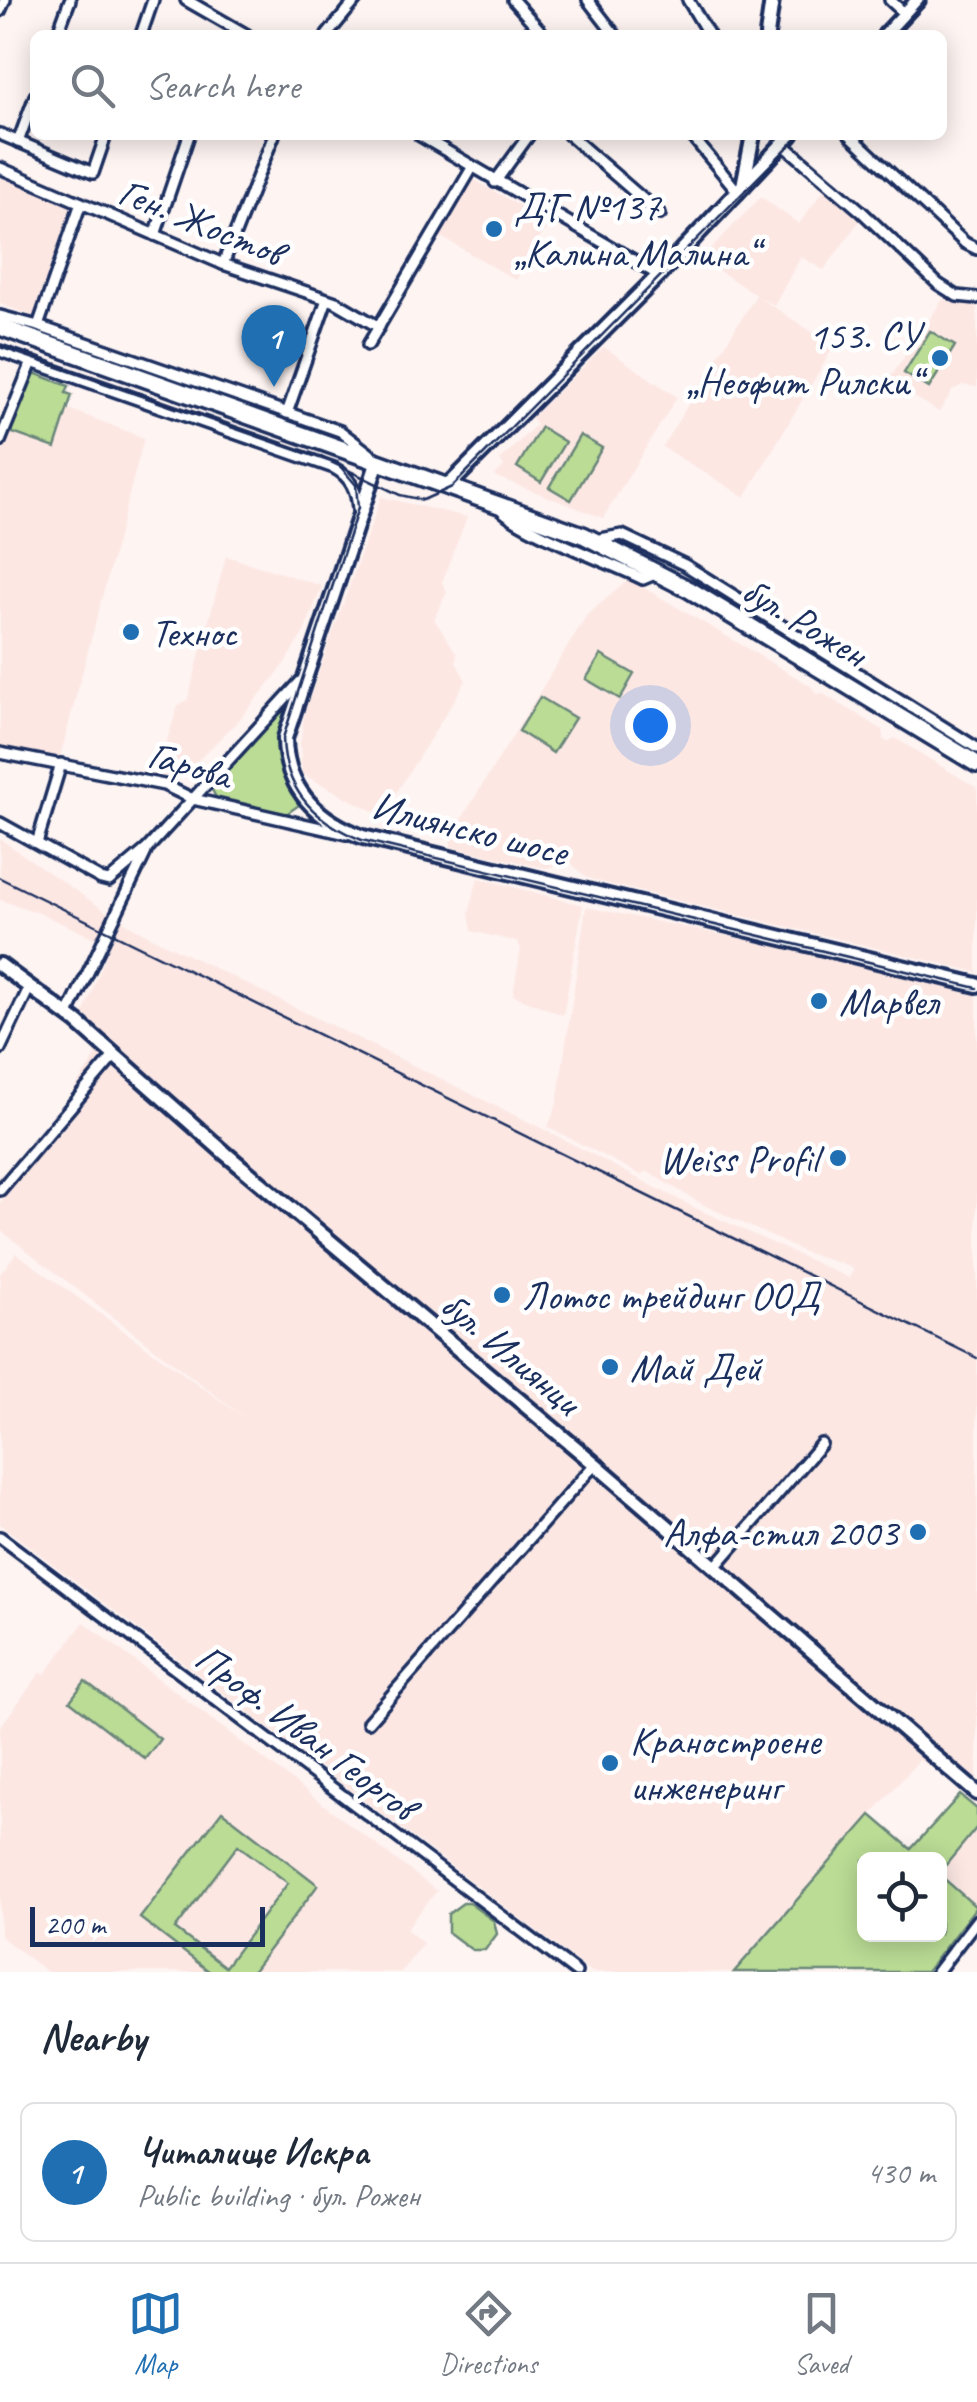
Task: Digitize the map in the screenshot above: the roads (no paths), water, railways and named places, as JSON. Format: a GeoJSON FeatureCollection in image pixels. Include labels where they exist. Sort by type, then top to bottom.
{"type":"FeatureCollection","features":[{"type":"Feature","properties":{"kind":"main road","name":"бул. Рожен"},"geometry":{"type":"LineString","coordinates":[[0,328],[595,540],[659,572],[977,764]]}},
{"type":"Feature","properties":{"kind":"street"},"geometry":{"type":"LineString","coordinates":[[0,11],[5,0]]}},
{"type":"Feature","properties":{"kind":"street"},"geometry":{"type":"LineString","coordinates":[[59,30],[70,0]]}},
{"type":"Feature","properties":{"kind":"street"},"geometry":{"type":"LineString","coordinates":[[142,30],[153,0]]}},
{"type":"Feature","properties":{"kind":"street"},"geometry":{"type":"LineString","coordinates":[[186,0],[226,30]]}},
{"type":"Feature","properties":{"kind":"street"},"geometry":{"type":"LineString","coordinates":[[331,30],[356,0]]}},
{"type":"Feature","properties":{"kind":"street"},"geometry":{"type":"LineString","coordinates":[[514,0],[540,30]]}},
{"type":"Feature","properties":{"kind":"street"},"geometry":{"type":"LineString","coordinates":[[588,0],[611,30]]}},
{"type":"Feature","properties":{"kind":"street"},"geometry":{"type":"LineString","coordinates":[[688,0],[705,30]]}},
{"type":"Feature","properties":{"kind":"street"},"geometry":{"type":"LineString","coordinates":[[768,30],[772,0]]}},
{"type":"Feature","properties":{"kind":"street"},"geometry":{"type":"LineString","coordinates":[[890,0],[905,14]]}},
{"type":"Feature","properties":{"kind":"street"},"geometry":{"type":"LineString","coordinates":[[890,30],[918,0]]}},
{"type":"Feature","properties":{"kind":"street"},"geometry":{"type":"LineString","coordinates":[[18,142],[30,110]]}},
{"type":"Feature","properties":{"kind":"street"},"geometry":{"type":"LineString","coordinates":[[0,134],[92,174],[104,140]]}},
{"type":"Feature","properties":{"kind":"street"},"geometry":{"type":"LineString","coordinates":[[155,235],[186,140]]}},
{"type":"Feature","properties":{"kind":"street"},"geometry":{"type":"LineString","coordinates":[[222,264],[272,140]]}},
{"type":"Feature","properties":{"kind":"street"},"geometry":{"type":"LineString","coordinates":[[427,140],[659,275]]}},
{"type":"Feature","properties":{"kind":"street"},"geometry":{"type":"LineString","coordinates":[[496,182],[525,140]]}},
{"type":"Feature","properties":{"kind":"street"},"geometry":{"type":"LineString","coordinates":[[575,140],[660,214]]}},
{"type":"Feature","properties":{"kind":"street"},"geometry":{"type":"LineString","coordinates":[[695,140],[740,191]]}},
{"type":"Feature","properties":{"kind":"street"},"geometry":{"type":"LineString","coordinates":[[740,191],[752,140]]}},
{"type":"Feature","properties":{"kind":"street"},"geometry":{"type":"LineString","coordinates":[[448,486],[740,191],[780,140]]}},
{"type":"Feature","properties":{"kind":"street"},"geometry":{"type":"LineString","coordinates":[[784,140],[938,284],[957,296],[977,298]]}},
{"type":"Feature","properties":{"kind":"street"},"geometry":{"type":"LineString","coordinates":[[855,140],[965,244],[977,249]]}},
{"type":"Feature","properties":{"kind":"street","name":"Ген. Жостов"},"geometry":{"type":"LineString","coordinates":[[0,168],[222,264],[326,302],[336,302],[379,327]]}},
{"type":"Feature","properties":{"kind":"street"},"geometry":{"type":"LineString","coordinates":[[368,346],[472,168]]}},
{"type":"Feature","properties":{"kind":"street"},"geometry":{"type":"LineString","coordinates":[[38,326],[81,203]]}},
{"type":"Feature","properties":{"kind":"street"},"geometry":{"type":"LineString","coordinates":[[287,413],[326,302]]}},
{"type":"Feature","properties":{"kind":"street","name":"бул. Рожен"},"geometry":{"type":"LineString","coordinates":[[0,316],[340,431],[378,461]]}},
{"type":"Feature","properties":{"kind":"street"},"geometry":{"type":"LineString","coordinates":[[0,351],[334,468],[347,476],[354,488],[356,522]]}},
{"type":"Feature","properties":{"kind":"street"},"geometry":{"type":"LineString","coordinates":[[0,441],[32,362]]}},
{"type":"Feature","properties":{"kind":"street","name":"Илиянско шосе"},"geometry":{"type":"LineString","coordinates":[[378,461],[286,738],[292,776],[301,795],[322,817],[363,838],[977,985]]}},
{"type":"Feature","properties":{"kind":"street","name":"бул. Рожен"},"geometry":{"type":"LineString","coordinates":[[496,503],[506,515],[642,579],[659,572]]}},
{"type":"Feature","properties":{"kind":"street","name":"бул. Рожен"},"geometry":{"type":"LineString","coordinates":[[595,540],[622,535],[685,565],[977,748]]}},
{"type":"Feature","properties":{"kind":"street"},"geometry":{"type":"LineString","coordinates":[[105,880],[147,849],[304,678]]}},
{"type":"Feature","properties":{"kind":"street","name":"Гарова"},"geometry":{"type":"LineString","coordinates":[[0,752],[164,785],[193,799],[363,838]]}},
{"type":"Feature","properties":{"kind":"street"},"geometry":{"type":"LineString","coordinates":[[37,842],[61,764]]}},
{"type":"Feature","properties":{"kind":"street"},"geometry":{"type":"LineString","coordinates":[[0,823],[105,880],[116,890],[120,909]]}},
{"type":"Feature","properties":{"kind":"street"},"geometry":{"type":"LineString","coordinates":[[68,1014],[147,849]]}},
{"type":"Feature","properties":{"kind":"street","name":"бул. Илиянци"},"geometry":{"type":"LineString","coordinates":[[0,965],[68,1014],[977,1793]]}},
{"type":"Feature","properties":{"kind":"street"},"geometry":{"type":"LineString","coordinates":[[0,1049],[30,986]]}},
{"type":"Feature","properties":{"kind":"street"},"geometry":{"type":"LineString","coordinates":[[0,1190],[114,1056]]}},
{"type":"Feature","properties":{"kind":"street"},"geometry":{"type":"LineString","coordinates":[[715,1567],[821,1444]]}},
{"type":"Feature","properties":{"kind":"street"},"geometry":{"type":"LineString","coordinates":[[368,1722],[595,1464]]}},
{"type":"Feature","properties":{"kind":"street","name":"Проф. Иван Георгов"},"geometry":{"type":"LineString","coordinates":[[0,1537],[576,1972]]}},
{"type":"Feature","properties":{"kind":"street"},"geometry":{"type":"LineString","coordinates":[[937,1972],[977,1920]]}},
{"type":"Feature","properties":{"kind":"tram line"},"geometry":{"type":"LineString","coordinates":[[898,30],[925,0]]}},
{"type":"Feature","properties":{"kind":"tram line"},"geometry":{"type":"LineString","coordinates":[[0,347],[331,462],[400,495],[423,500],[452,487],[795,140]]}},
{"type":"Feature","properties":{"kind":"tram line"},"geometry":{"type":"LineString","coordinates":[[339,465],[356,485],[358,508],[283,738],[289,774],[317,814],[362,840],[977,988]]}},
{"type":"Feature","properties":{"kind":"railway"},"geometry":{"type":"LineString","coordinates":[[0,878],[977,1358]]}},
{"type":"Feature","properties":{"kind":"place","name":"ДГ №137 „Калина Малина“"},"geometry":{"type":"Point","coordinates":[494,229]}},
{"type":"Feature","properties":{"kind":"place","name":"153. СУ „Неофит Рилски“"},"geometry":{"type":"Point","coordinates":[940,358]}},
{"type":"Feature","properties":{"kind":"place","name":"Читалище Искра"},"geometry":{"type":"Point","coordinates":[274,387]}},
{"type":"Feature","properties":{"kind":"place","name":"Технос"},"geometry":{"type":"Point","coordinates":[131,632]}},
{"type":"Feature","properties":{"kind":"place","name":"Марвел"},"geometry":{"type":"Point","coordinates":[819,1001]}},
{"type":"Feature","properties":{"kind":"place","name":"Weiss Profil"},"geometry":{"type":"Point","coordinates":[838,1158]}},
{"type":"Feature","properties":{"kind":"place","name":"Лотос трейдинг ООД"},"geometry":{"type":"Point","coordinates":[502,1295]}},
{"type":"Feature","properties":{"kind":"place","name":"Май Дей"},"geometry":{"type":"Point","coordinates":[610,1367]}},
{"type":"Feature","properties":{"kind":"place","name":"Алфа-стил 2003"},"geometry":{"type":"Point","coordinates":[918,1532]}},
{"type":"Feature","properties":{"kind":"place","name":"Краностроене инженеринг"},"geometry":{"type":"Point","coordinates":[610,1763]}}]}
